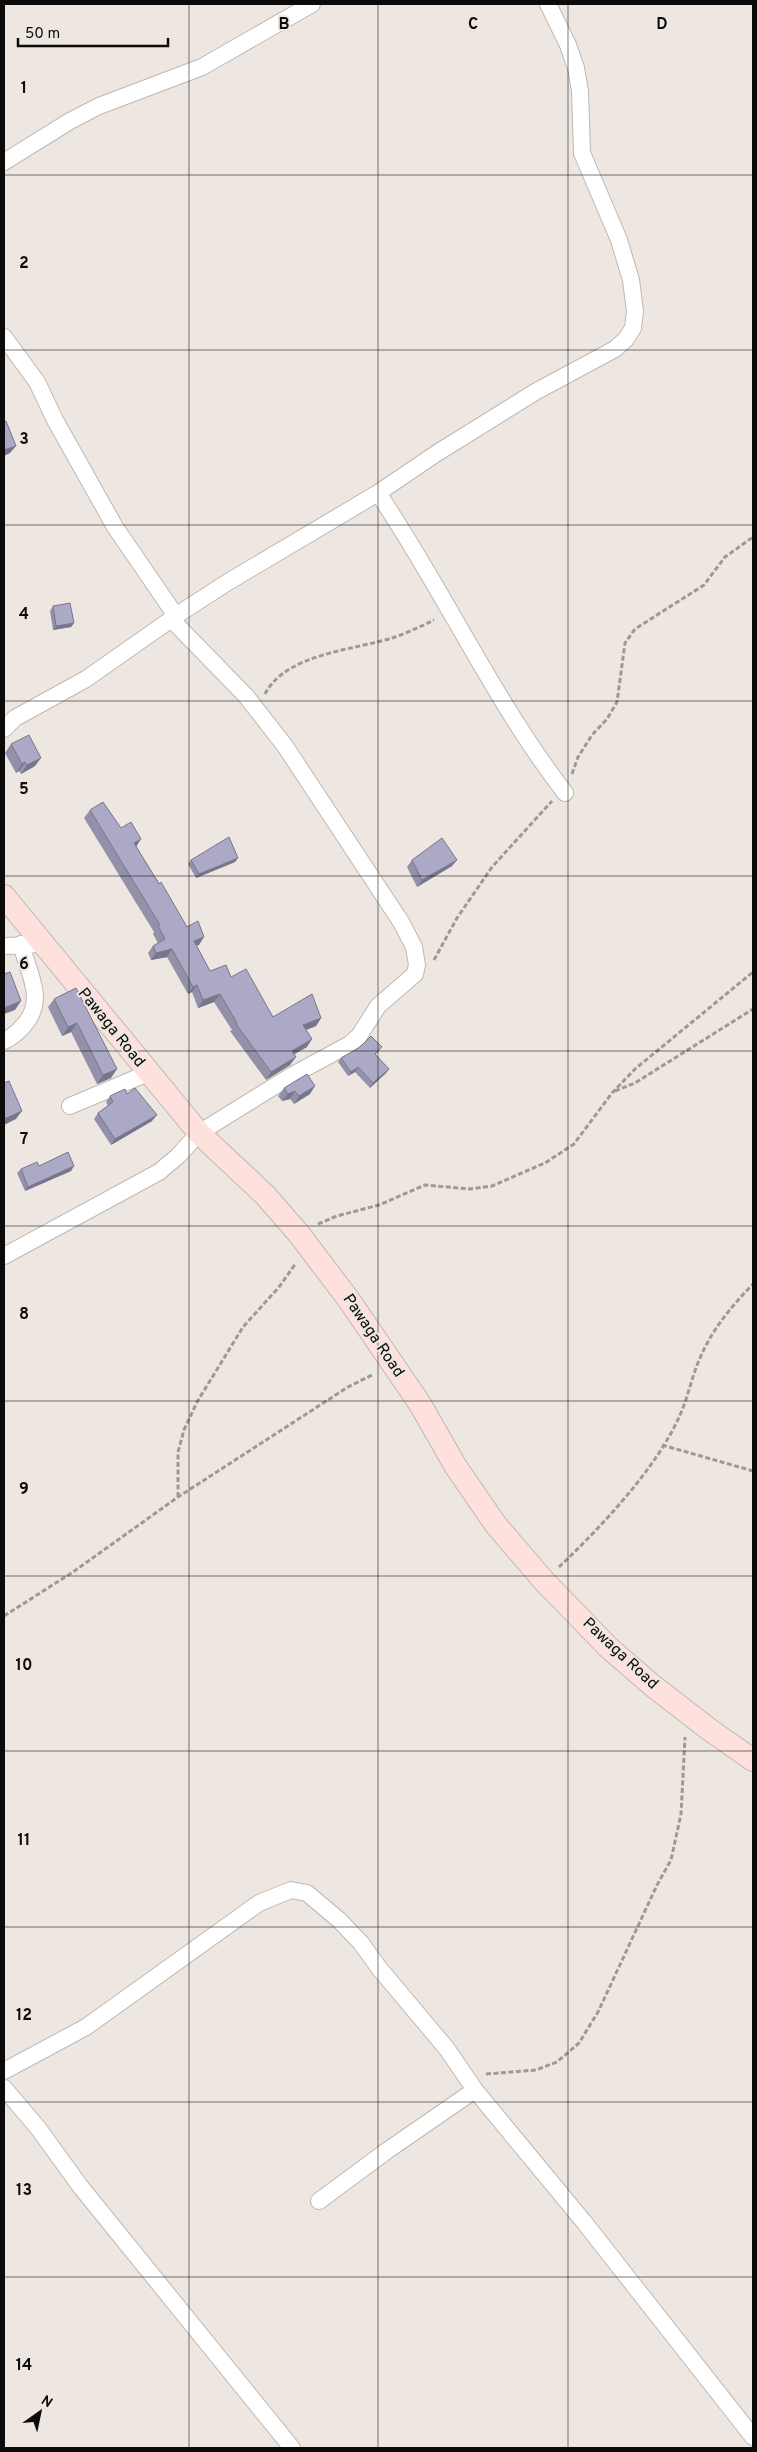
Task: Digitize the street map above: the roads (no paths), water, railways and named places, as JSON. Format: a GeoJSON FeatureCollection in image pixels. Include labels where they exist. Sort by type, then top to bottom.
{"type":"FeatureCollection","features":[{"type":"Feature","properties":{"kind":"main road","name":"Pawaga Road"},"geometry":{"type":"LineString","coordinates":[[4,896],[199,1133],[265,1195],[304,1240],[350,1300],[420,1404],[456,1467],[491,1517],[544,1581],[608,1647],[685,1711],[753,1760]]}},
{"type":"Feature","properties":{"kind":"street"},"geometry":{"type":"LineString","coordinates":[[4,162],[99,106],[202,67],[312,4]]}},
{"type":"Feature","properties":{"kind":"street"},"geometry":{"type":"LineString","coordinates":[[4,729],[15,718],[86,679],[173,618],[271,556],[378,493],[437,453],[535,392],[614,349],[626,339],[633,328],[635,302],[631,280],[619,240],[582,154],[580,91],[576,68],[568,45],[548,4]]}},
{"type":"Feature","properties":{"kind":"street"},"geometry":{"type":"LineString","coordinates":[[4,337],[37,382],[55,420],[115,527],[173,618],[257,710],[285,746],[392,908],[414,947],[417,957],[416,970],[400,989],[383,1001],[372,1013],[358,1036],[350,1044],[291,1076],[199,1133],[178,1156],[158,1172],[4,1256]]}},
{"type":"Feature","properties":{"kind":"street"},"geometry":{"type":"LineString","coordinates":[[378,493],[406,534],[516,725],[565,793]]}},
{"type":"Feature","properties":{"kind":"street"},"geometry":{"type":"LineString","coordinates":[[4,1041],[12,1038],[27,1021],[35,1009],[37,1000],[20,944]]}},
{"type":"Feature","properties":{"kind":"street"},"geometry":{"type":"LineString","coordinates":[[4,946],[20,944],[45,947]]}},
{"type":"Feature","properties":{"kind":"street"},"geometry":{"type":"LineString","coordinates":[[70,1106],[148,1073]]}},
{"type":"Feature","properties":{"kind":"street"},"geometry":{"type":"LineString","coordinates":[[4,2071],[86,2027],[202,1946],[233,1920],[259,1903],[291,1890],[306,1893],[318,1901],[361,1943],[379,1968],[447,2049],[475,2090],[584,2222],[753,2437]]}},
{"type":"Feature","properties":{"kind":"street"},"geometry":{"type":"LineString","coordinates":[[4,2088],[38,2128],[92,2201],[292,2448]]}},
{"type":"Feature","properties":{"kind":"street"},"geometry":{"type":"LineString","coordinates":[[319,2201],[388,2150],[475,2090]]}}]}
